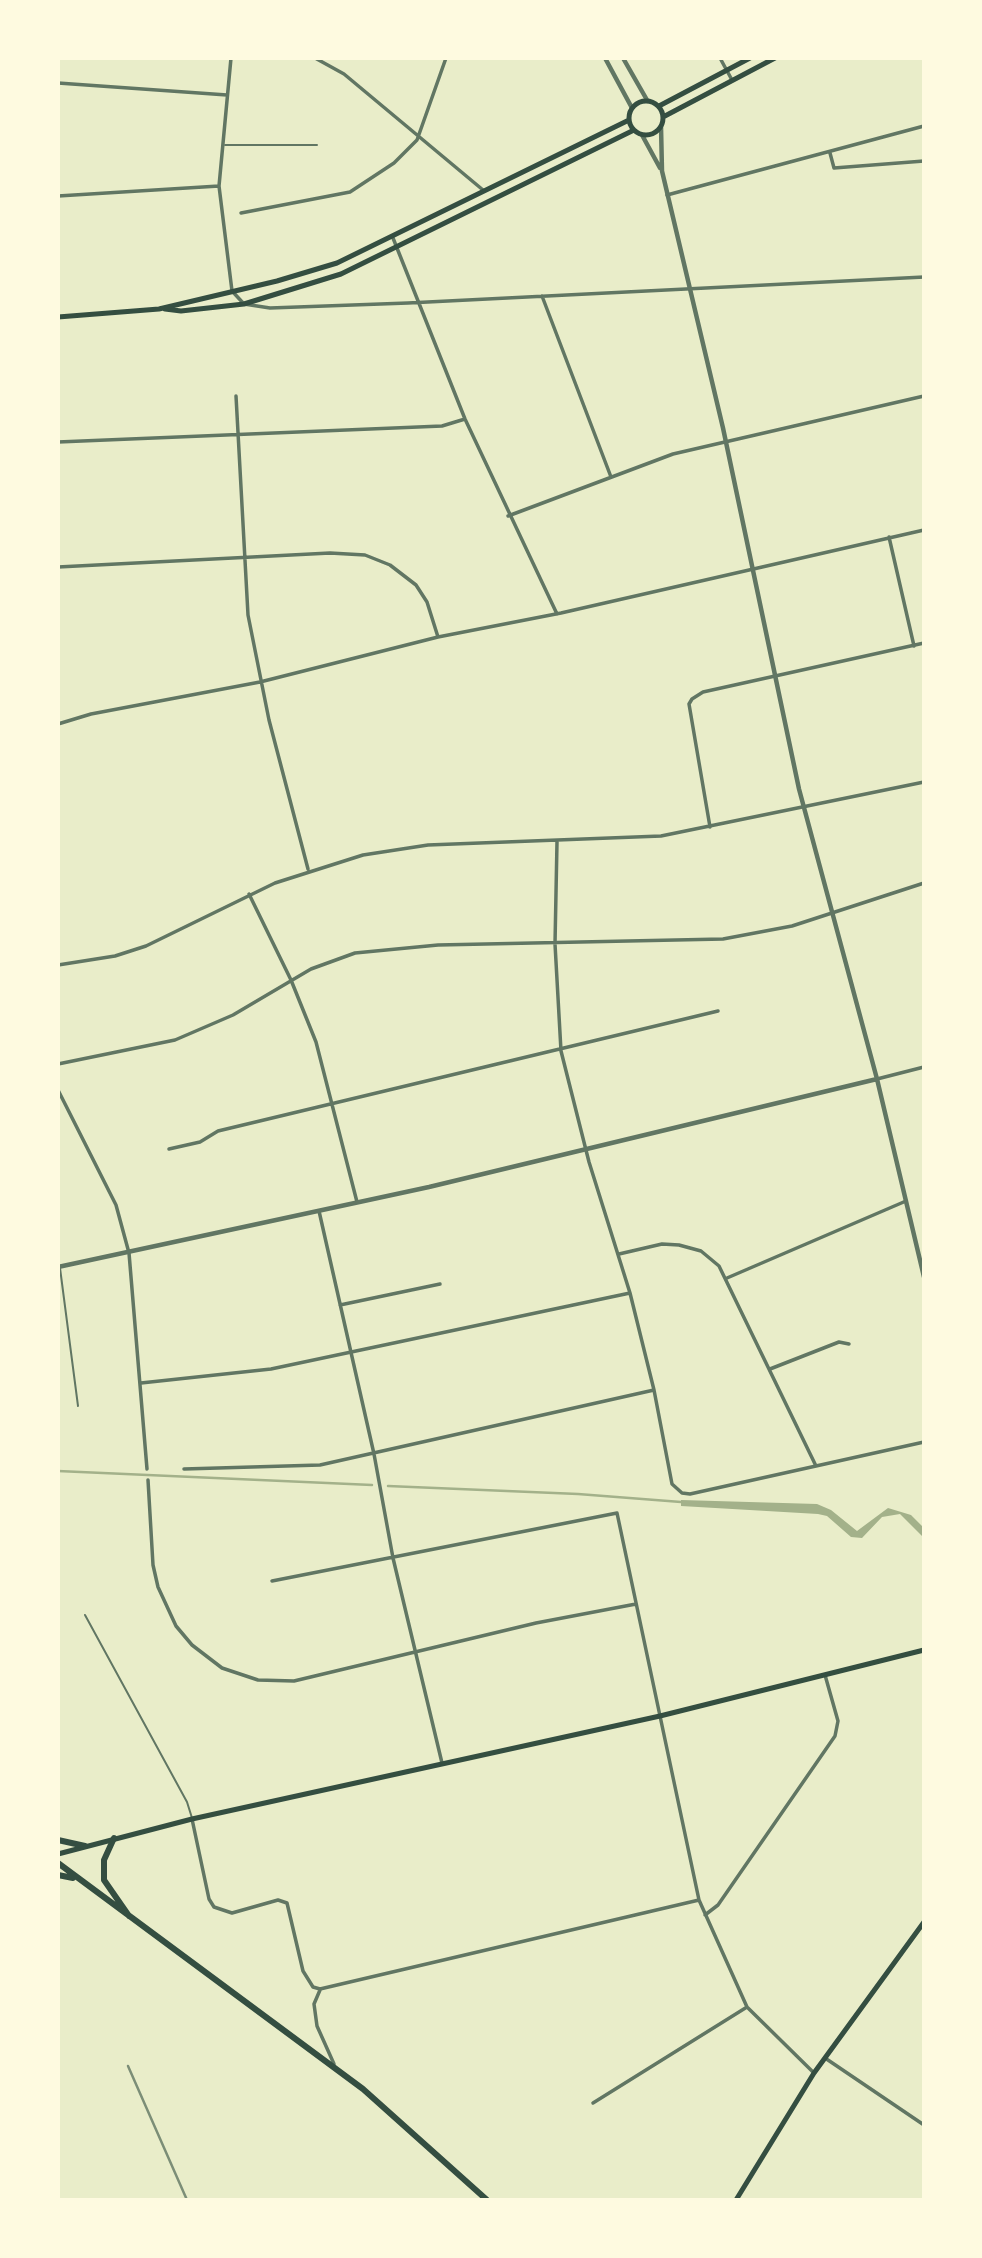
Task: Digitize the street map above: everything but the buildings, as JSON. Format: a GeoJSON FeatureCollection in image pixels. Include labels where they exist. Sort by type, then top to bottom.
{"type":"FeatureCollection","features":[{"type":"Feature","properties":{"kind":"main road"},"geometry":{"type":"LineString","coordinates":[[659,106],[750,58]]}},
{"type":"Feature","properties":{"kind":"main road"},"geometry":{"type":"LineString","coordinates":[[663,117],[775,58]]}},
{"type":"Feature","properties":{"kind":"main road"},"geometry":{"type":"LineString","coordinates":[[647,100],[659,106],[663,117],[661,127],[653,134],[642,135],[634,130],[629,120],[632,108],[647,100]]}},
{"type":"Feature","properties":{"kind":"main road"},"geometry":{"type":"LineString","coordinates":[[58,317],[159,309],[337,263],[393,238],[629,120]]}},
{"type":"Feature","properties":{"kind":"main road"},"geometry":{"type":"LineString","coordinates":[[159,309],[181,311],[244,304],[341,274],[634,130]]}},
{"type":"Feature","properties":{"kind":"main road"},"geometry":{"type":"LineString","coordinates":[[58,1854],[192,1819],[660,1716],[924,1650]]}},
{"type":"Feature","properties":{"kind":"main road"},"geometry":{"type":"LineString","coordinates":[[114,1838],[104,1860],[104,1880],[130,1918]]}},
{"type":"Feature","properties":{"kind":"main road"},"geometry":{"type":"LineString","coordinates":[[58,1840],[85,1846]]}},
{"type":"Feature","properties":{"kind":"main road"},"geometry":{"type":"LineString","coordinates":[[58,1863],[337,2069],[488,2200]]}},
{"type":"Feature","properties":{"kind":"main road"},"geometry":{"type":"LineString","coordinates":[[58,1875],[76,1878]]}},
{"type":"Feature","properties":{"kind":"main road"},"geometry":{"type":"LineString","coordinates":[[736,2200],[814,2073],[924,1922]]}},
{"type":"Feature","properties":{"kind":"street"},"geometry":{"type":"LineString","coordinates":[[231,58],[219,186],[232,291],[244,304],[270,308],[924,277]]}},
{"type":"Feature","properties":{"kind":"street"},"geometry":{"type":"LineString","coordinates":[[314,58],[344,74],[486,192]]}},
{"type":"Feature","properties":{"kind":"street"},"geometry":{"type":"LineString","coordinates":[[241,213],[350,191],[394,163],[419,137],[446,58]]}},
{"type":"Feature","properties":{"kind":"street"},"geometry":{"type":"LineString","coordinates":[[605,58],[632,108]]}},
{"type":"Feature","properties":{"kind":"street"},"geometry":{"type":"LineString","coordinates":[[623,58],[647,100]]}},
{"type":"Feature","properties":{"kind":"street"},"geometry":{"type":"LineString","coordinates":[[720,58],[732,80]]}},
{"type":"Feature","properties":{"kind":"street"},"geometry":{"type":"LineString","coordinates":[[58,83],[227,95]]}},
{"type":"Feature","properties":{"kind":"street"},"geometry":{"type":"LineString","coordinates":[[667,195],[924,126]]}},
{"type":"Feature","properties":{"kind":"street"},"geometry":{"type":"LineString","coordinates":[[661,127],[662,172],[726,441],[803,805],[877,1079],[924,1277]]}},
{"type":"Feature","properties":{"kind":"street"},"geometry":{"type":"LineString","coordinates":[[642,135],[662,172]]}},
{"type":"Feature","properties":{"kind":"street"},"geometry":{"type":"LineString","coordinates":[[831,153],[834,168],[924,161]]}},
{"type":"Feature","properties":{"kind":"street"},"geometry":{"type":"LineString","coordinates":[[58,196],[219,186]]}},
{"type":"Feature","properties":{"kind":"street"},"geometry":{"type":"LineString","coordinates":[[393,238],[465,419],[556,614]]}},
{"type":"Feature","properties":{"kind":"street"},"geometry":{"type":"LineString","coordinates":[[542,296],[611,477]]}},
{"type":"Feature","properties":{"kind":"street"},"geometry":{"type":"LineString","coordinates":[[236,396],[248,615],[260,681],[308,870]]}},
{"type":"Feature","properties":{"kind":"street"},"geometry":{"type":"LineString","coordinates":[[508,516],[673,454],[924,396]]}},
{"type":"Feature","properties":{"kind":"street"},"geometry":{"type":"LineString","coordinates":[[58,442],[442,426],[465,419]]}},
{"type":"Feature","properties":{"kind":"street"},"geometry":{"type":"LineString","coordinates":[[58,724],[91,714],[260,681],[438,637],[556,614],[924,530]]}},
{"type":"Feature","properties":{"kind":"street"},"geometry":{"type":"LineString","coordinates":[[888,537],[914,646]]}},
{"type":"Feature","properties":{"kind":"street"},"geometry":{"type":"LineString","coordinates":[[58,567],[330,553],[379,559],[403,573],[415,585],[427,602],[438,637]]}},
{"type":"Feature","properties":{"kind":"street"},"geometry":{"type":"LineString","coordinates":[[710,827],[689,704],[692,698],[703,692],[924,643]]}},
{"type":"Feature","properties":{"kind":"street"},"geometry":{"type":"LineString","coordinates":[[58,965],[115,956],[146,946],[249,894],[308,870],[363,855],[428,845],[661,836],[924,782]]}},
{"type":"Feature","properties":{"kind":"street"},"geometry":{"type":"LineString","coordinates":[[557,842],[555,944],[561,1051],[586,1151],[619,1254],[654,1390],[670,1480],[679,1491],[690,1494],[924,1442]]}},
{"type":"Feature","properties":{"kind":"street"},"geometry":{"type":"LineString","coordinates":[[58,1064],[175,1040],[233,1015],[291,980],[331,960],[375,950],[438,945],[723,939],[786,928],[924,883]]}},
{"type":"Feature","properties":{"kind":"street"},"geometry":{"type":"LineString","coordinates":[[249,894],[291,980],[316,1042],[334,1103],[357,1202]]}},
{"type":"Feature","properties":{"kind":"street"},"geometry":{"type":"LineString","coordinates":[[169,1149],[200,1142],[218,1131],[561,1051],[718,1011]]}},
{"type":"Feature","properties":{"kind":"street"},"geometry":{"type":"LineString","coordinates":[[59,1267],[586,1151],[924,1068]]}},
{"type":"Feature","properties":{"kind":"street"},"geometry":{"type":"LineString","coordinates":[[58,1090],[116,1205],[129,1253],[147,1469]]}},
{"type":"Feature","properties":{"kind":"street"},"geometry":{"type":"LineString","coordinates":[[727,1278],[906,1200]]}},
{"type":"Feature","properties":{"kind":"street"},"geometry":{"type":"LineString","coordinates":[[319,1211],[374,1454],[393,1558],[442,1763]]}},
{"type":"Feature","properties":{"kind":"street"},"geometry":{"type":"LineString","coordinates":[[619,1254],[662,1244],[679,1244],[711,1257],[727,1278],[816,1467]]}},
{"type":"Feature","properties":{"kind":"street"},"geometry":{"type":"LineString","coordinates":[[340,1305],[440,1284]]}},
{"type":"Feature","properties":{"kind":"street"},"geometry":{"type":"LineString","coordinates":[[141,1382],[271,1369],[629,1293]]}},
{"type":"Feature","properties":{"kind":"street"},"geometry":{"type":"LineString","coordinates":[[770,1369],[839,1342],[849,1344]]}},
{"type":"Feature","properties":{"kind":"street"},"geometry":{"type":"LineString","coordinates":[[184,1469],[291,1468],[374,1454],[654,1390]]}},
{"type":"Feature","properties":{"kind":"street"},"geometry":{"type":"LineString","coordinates":[[148,1480],[153,1565],[158,1587],[176,1626],[192,1645],[222,1668],[258,1680],[294,1681],[536,1623],[636,1604]]}},
{"type":"Feature","properties":{"kind":"street"},"geometry":{"type":"LineString","coordinates":[[271,1581],[617,1513],[699,1900],[747,2007],[814,2073]]}},
{"type":"Feature","properties":{"kind":"street"},"geometry":{"type":"LineString","coordinates":[[705,1915],[718,1905],[835,1737],[838,1721],[825,1675]]}},
{"type":"Feature","properties":{"kind":"street"},"geometry":{"type":"LineString","coordinates":[[192,1819],[209,1899],[214,1907],[232,1913],[278,1900],[287,1903],[303,1971],[313,1987],[320,1989],[699,1900]]}},
{"type":"Feature","properties":{"kind":"street"},"geometry":{"type":"LineString","coordinates":[[320,1989],[314,2004],[317,2026],[337,2069]]}},
{"type":"Feature","properties":{"kind":"street"},"geometry":{"type":"LineString","coordinates":[[593,2103],[747,2007]]}},
{"type":"Feature","properties":{"kind":"street"},"geometry":{"type":"LineString","coordinates":[[825,2058],[924,2125]]}},
{"type":"Feature","properties":{"kind":"lane"},"geometry":{"type":"LineString","coordinates":[[224,145],[317,145]]}},
{"type":"Feature","properties":{"kind":"lane"},"geometry":{"type":"LineString","coordinates":[[59,1267],[78,1406]]}},
{"type":"Feature","properties":{"kind":"lane"},"geometry":{"type":"LineString","coordinates":[[85,1615],[187,1802],[192,1819]]}},
{"type":"Feature","properties":{"kind":"shaded area"},"geometry":{"type":"Polygon","coordinates":[[[681,1500],[817,1504],[831,1510],[857,1531],[888,1508],[911,1515],[924,1528],[924,1538],[900,1514],[882,1517],[862,1538],[851,1537],[827,1516],[818,1514],[681,1506],[681,1500]]]}},
{"type":"Feature","properties":{"kind":"waterway"},"geometry":{"type":"LineString","coordinates":[[58,1471],[372,1485]]}},
{"type":"Feature","properties":{"kind":"waterway"},"geometry":{"type":"LineString","coordinates":[[388,1486],[578,1494],[681,1502]]}},
{"type":"Feature","properties":{"kind":"railway"},"geometry":{"type":"LineString","coordinates":[[128,2066],[187,2200]]}}]}
